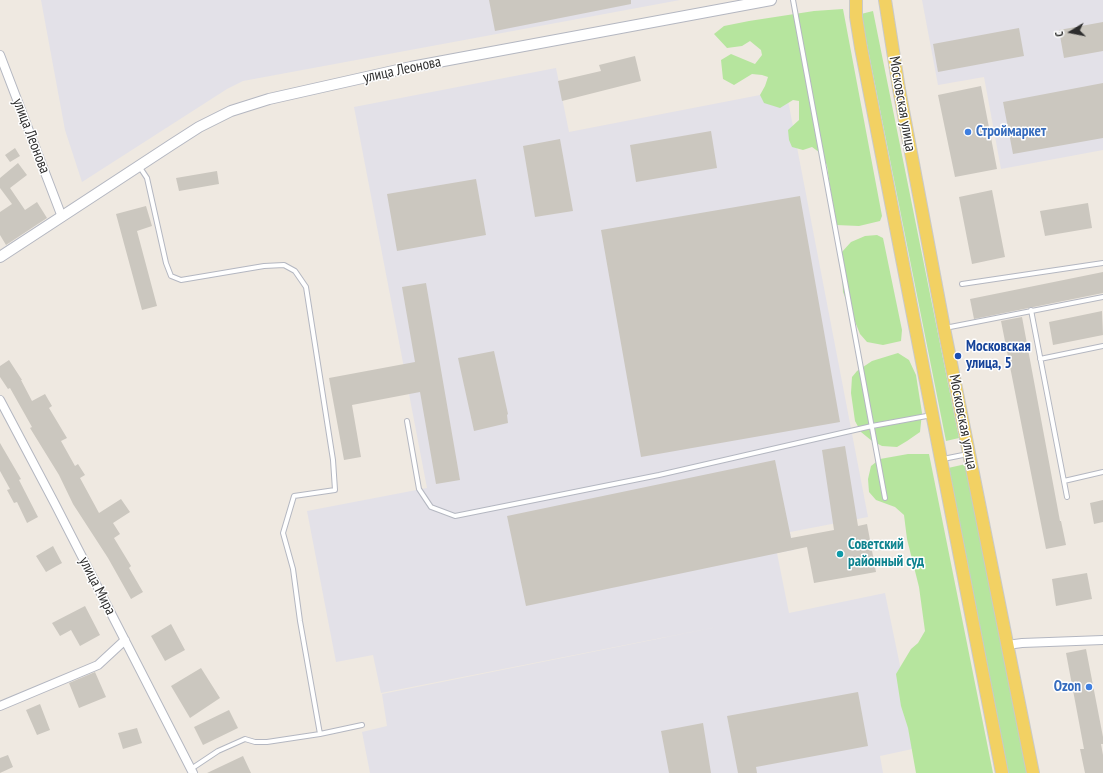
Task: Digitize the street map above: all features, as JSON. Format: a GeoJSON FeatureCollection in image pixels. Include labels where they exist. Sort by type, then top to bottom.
{"type":"FeatureCollection","features":[{"type":"Feature","properties":{"kind":"main road","name":"Московская улица"},"geometry":{"type":"LineString","coordinates":[[856,0],[856,17],[861,48],[1002,773]]}},
{"type":"Feature","properties":{"kind":"main road","name":"Московская улица"},"geometry":{"type":"LineString","coordinates":[[885,0],[899,89],[944,328],[1033,773]]}},
{"type":"Feature","properties":{"kind":"street","name":"улица Леонова"},"geometry":{"type":"LineString","coordinates":[[0,55],[60,218],[199,127],[225,114],[269,99],[411,67],[771,0]]}},
{"type":"Feature","properties":{"kind":"street"},"geometry":{"type":"LineString","coordinates":[[0,257],[60,218]]}},
{"type":"Feature","properties":{"kind":"street","name":"улица Мира"},"geometry":{"type":"LineString","coordinates":[[0,400],[192,771]]}},
{"type":"Feature","properties":{"kind":"street"},"geometry":{"type":"LineString","coordinates":[[0,706],[98,665],[125,640]]}},
{"type":"Feature","properties":{"kind":"street"},"geometry":{"type":"LineString","coordinates":[[1007,645],[1022,643],[1103,640]]}},
{"type":"Feature","properties":{"kind":"lane"},"geometry":{"type":"LineString","coordinates":[[793,0],[885,498]]}},
{"type":"Feature","properties":{"kind":"lane"},"geometry":{"type":"LineString","coordinates":[[139,166],[147,178],[166,263],[171,276],[181,280],[264,266],[284,265],[295,271],[306,287],[331,452],[335,490],[294,496],[283,532],[293,570],[300,621],[320,734]]}},
{"type":"Feature","properties":{"kind":"lane"},"geometry":{"type":"LineString","coordinates":[[962,284],[1103,263]]}},
{"type":"Feature","properties":{"kind":"lane"},"geometry":{"type":"LineString","coordinates":[[944,328],[1103,297]]}},
{"type":"Feature","properties":{"kind":"lane"},"geometry":{"type":"LineString","coordinates":[[1031,310],[1067,497]]}},
{"type":"Feature","properties":{"kind":"lane"},"geometry":{"type":"LineString","coordinates":[[1040,359],[1103,346]]}},
{"type":"Feature","properties":{"kind":"lane"},"geometry":{"type":"LineString","coordinates":[[407,421],[418,488],[431,507],[455,516],[659,475],[872,426],[933,415]]}},
{"type":"Feature","properties":{"kind":"lane"},"geometry":{"type":"LineString","coordinates":[[941,460],[969,454]]}},
{"type":"Feature","properties":{"kind":"lane"},"geometry":{"type":"LineString","coordinates":[[1064,480],[1103,472]]}},
{"type":"Feature","properties":{"kind":"lane"},"geometry":{"type":"LineString","coordinates":[[192,771],[218,751],[245,739],[255,742],[267,742],[320,734],[362,725]]}},
{"type":"Feature","properties":{"kind":"shaded area"},"geometry":{"type":"Polygon","coordinates":[[[41,0],[680,0],[243,81],[227,89],[82,182],[65,130],[41,0]]]}},
{"type":"Feature","properties":{"kind":"shaded area"},"geometry":{"type":"Polygon","coordinates":[[[922,0],[1103,0],[1103,150],[1001,169],[984,77],[938,85],[922,0]]]}},
{"type":"Feature","properties":{"kind":"shaded area"},"geometry":{"type":"Polygon","coordinates":[[[556,68],[569,132],[786,90],[868,517],[790,532],[794,550],[777,553],[789,613],[885,593],[917,748],[880,756],[883,773],[370,773],[362,732],[387,726],[382,694],[722,626],[381,693],[373,655],[336,662],[307,511],[427,488],[354,107],[556,68]]]}},
{"type":"Feature","properties":{"kind":"green space"},"geometry":{"type":"Polygon","coordinates":[[[843,9],[882,216],[880,221],[859,226],[836,225],[827,166],[823,155],[812,147],[803,150],[792,147],[789,140],[788,130],[799,120],[799,101],[793,100],[780,108],[764,103],[760,95],[768,77],[762,75],[752,74],[734,85],[723,79],[721,60],[731,54],[755,64],[762,55],[761,50],[750,41],[742,46],[727,48],[714,34],[724,26],[749,21],[814,11],[843,9]]]}},
{"type":"Feature","properties":{"kind":"green space"},"geometry":{"type":"Polygon","coordinates":[[[873,11],[959,438],[946,441],[861,14],[873,11]]]}},
{"type":"Feature","properties":{"kind":"green space"},"geometry":{"type":"Polygon","coordinates":[[[877,235],[883,238],[902,330],[901,341],[883,345],[867,342],[860,334],[843,292],[841,253],[851,242],[865,236],[877,235]]]}},
{"type":"Feature","properties":{"kind":"green space"},"geometry":{"type":"Polygon","coordinates":[[[898,353],[909,360],[916,375],[922,413],[920,432],[897,447],[882,446],[872,441],[861,432],[855,421],[851,393],[852,377],[857,371],[872,361],[898,353]]]}},
{"type":"Feature","properties":{"kind":"green space"},"geometry":{"type":"Polygon","coordinates":[[[908,454],[929,454],[993,773],[916,773],[908,728],[901,706],[896,674],[911,649],[918,643],[925,631],[919,587],[907,539],[904,515],[895,507],[876,500],[869,492],[868,479],[871,466],[880,459],[908,454]]]}},
{"type":"Feature","properties":{"kind":"green space"},"geometry":{"type":"Polygon","coordinates":[[[966,464],[1027,773],[1008,773],[948,468],[966,464]]]}},
{"type":"Feature","properties":{"kind":"building"},"geometry":{"type":"Polygon","coordinates":[[[489,0],[631,0],[631,4],[495,31],[489,0]]]}},
{"type":"Feature","properties":{"kind":"building"},"geometry":{"type":"Polygon","coordinates":[[[1103,22],[1103,51],[1064,58],[1059,30],[1103,22]]]}},
{"type":"Feature","properties":{"kind":"building"},"geometry":{"type":"Polygon","coordinates":[[[1019,28],[1024,56],[938,72],[933,44],[1019,28]]]}},
{"type":"Feature","properties":{"kind":"building"},"geometry":{"type":"Polygon","coordinates":[[[635,56],[641,81],[562,101],[558,81],[601,71],[599,65],[635,56]]]}},
{"type":"Feature","properties":{"kind":"building"},"geometry":{"type":"Polygon","coordinates":[[[1103,83],[1103,138],[1013,154],[1003,102],[1103,83]]]}},
{"type":"Feature","properties":{"kind":"building","name":"Строймаркет"},"geometry":{"type":"Polygon","coordinates":[[[981,86],[997,169],[955,177],[938,95],[981,86]]]}},
{"type":"Feature","properties":{"kind":"building"},"geometry":{"type":"Polygon","coordinates":[[[711,131],[717,168],[636,182],[630,145],[711,131]]]}},
{"type":"Feature","properties":{"kind":"building"},"geometry":{"type":"Polygon","coordinates":[[[560,139],[573,211],[535,217],[523,146],[560,139]]]}},
{"type":"Feature","properties":{"kind":"building"},"geometry":{"type":"Polygon","coordinates":[[[15,148],[20,156],[10,162],[5,155],[15,148]]]}},
{"type":"Feature","properties":{"kind":"building"},"geometry":{"type":"Polygon","coordinates":[[[18,163],[27,175],[10,188],[25,210],[37,202],[47,218],[6,245],[0,235],[0,212],[12,204],[0,188],[0,178],[18,163]]]}},
{"type":"Feature","properties":{"kind":"building"},"geometry":{"type":"Polygon","coordinates":[[[217,171],[219,184],[179,191],[176,178],[217,171]]]}},
{"type":"Feature","properties":{"kind":"building"},"geometry":{"type":"Polygon","coordinates":[[[476,179],[486,235],[397,251],[387,194],[476,179]]]}},
{"type":"Feature","properties":{"kind":"building"},"geometry":{"type":"Polygon","coordinates":[[[992,190],[1005,257],[972,264],[959,197],[992,190]]]}},
{"type":"Feature","properties":{"kind":"building"},"geometry":{"type":"Polygon","coordinates":[[[800,196],[840,422],[641,457],[601,230],[800,196]]]}},
{"type":"Feature","properties":{"kind":"building"},"geometry":{"type":"Polygon","coordinates":[[[1088,203],[1092,228],[1045,236],[1040,211],[1088,203]]]}},
{"type":"Feature","properties":{"kind":"building"},"geometry":{"type":"Polygon","coordinates":[[[146,206],[152,226],[137,231],[157,306],[142,310],[116,214],[146,206]]]}},
{"type":"Feature","properties":{"kind":"building"},"geometry":{"type":"Polygon","coordinates":[[[1103,272],[1103,293],[974,319],[970,299],[1103,272]]]}},
{"type":"Feature","properties":{"kind":"building"},"geometry":{"type":"Polygon","coordinates":[[[426,283],[460,480],[436,484],[420,392],[352,405],[361,457],[344,460],[329,378],[415,362],[402,287],[426,283]]]}},
{"type":"Feature","properties":{"kind":"building"},"geometry":{"type":"Polygon","coordinates":[[[1102,311],[1103,335],[1053,345],[1049,322],[1102,311]]]}},
{"type":"Feature","properties":{"kind":"building"},"geometry":{"type":"Polygon","coordinates":[[[1022,317],[1060,521],[1066,545],[1046,549],[1001,321],[1022,317]]]}},
{"type":"Feature","properties":{"kind":"building"},"geometry":{"type":"Polygon","coordinates":[[[494,351],[508,414],[508,423],[474,431],[458,358],[494,351]]]}},
{"type":"Feature","properties":{"kind":"building"},"geometry":{"type":"Polygon","coordinates":[[[9,360],[22,380],[32,401],[45,394],[52,406],[49,408],[67,438],[61,441],[75,466],[78,464],[85,475],[80,478],[99,513],[121,499],[130,512],[113,523],[120,534],[114,538],[131,566],[129,568],[143,592],[131,599],[108,558],[73,504],[59,475],[30,428],[32,427],[10,388],[8,389],[0,377],[0,366],[9,360]]]}},
{"type":"Feature","properties":{"kind":"building"},"geometry":{"type":"Polygon","coordinates":[[[0,443],[21,479],[19,480],[38,517],[27,523],[17,502],[14,503],[7,490],[10,489],[0,471],[0,443]]]}},
{"type":"Feature","properties":{"kind":"building"},"geometry":{"type":"Polygon","coordinates":[[[845,446],[858,526],[867,524],[876,572],[814,583],[807,547],[526,606],[507,516],[775,460],[791,538],[834,530],[822,450],[845,446]]]}},
{"type":"Feature","properties":{"kind":"building"},"geometry":{"type":"Polygon","coordinates":[[[1103,500],[1103,522],[1094,524],[1090,503],[1103,500]]]}},
{"type":"Feature","properties":{"kind":"building"},"geometry":{"type":"Polygon","coordinates":[[[53,546],[62,563],[46,572],[36,556],[53,546]]]}},
{"type":"Feature","properties":{"kind":"building"},"geometry":{"type":"Polygon","coordinates":[[[1087,573],[1092,599],[1056,606],[1052,579],[1087,573]]]}},
{"type":"Feature","properties":{"kind":"building"},"geometry":{"type":"Polygon","coordinates":[[[85,606],[100,635],[80,646],[71,630],[60,636],[52,623],[85,606]]]}},
{"type":"Feature","properties":{"kind":"building"},"geometry":{"type":"Polygon","coordinates":[[[171,624],[185,650],[165,661],[151,636],[171,624]]]}},
{"type":"Feature","properties":{"kind":"building"},"geometry":{"type":"Polygon","coordinates":[[[1086,649],[1103,737],[1103,744],[1101,744],[1103,755],[1103,773],[1085,773],[1080,749],[1084,749],[1066,653],[1086,649]]]}},
{"type":"Feature","properties":{"kind":"building"},"geometry":{"type":"Polygon","coordinates":[[[201,668],[220,698],[190,718],[171,686],[201,668]]]}},
{"type":"Feature","properties":{"kind":"building"},"geometry":{"type":"Polygon","coordinates":[[[95,672],[106,697],[79,708],[69,683],[95,672]]]}},
{"type":"Feature","properties":{"kind":"building"},"geometry":{"type":"Polygon","coordinates":[[[858,692],[868,746],[756,767],[757,773],[738,773],[727,716],[858,692]]]}},
{"type":"Feature","properties":{"kind":"building"},"geometry":{"type":"Polygon","coordinates":[[[40,704],[50,730],[37,735],[26,710],[40,704]]]}},
{"type":"Feature","properties":{"kind":"building"},"geometry":{"type":"Polygon","coordinates":[[[229,710],[238,728],[203,745],[194,727],[229,710]]]}},
{"type":"Feature","properties":{"kind":"building"},"geometry":{"type":"Polygon","coordinates":[[[703,723],[711,773],[669,773],[661,731],[703,723]]]}},
{"type":"Feature","properties":{"kind":"building"},"geometry":{"type":"Polygon","coordinates":[[[137,728],[142,743],[123,749],[118,733],[137,728]]]}},
{"type":"Feature","properties":{"kind":"building"},"geometry":{"type":"Polygon","coordinates":[[[8,755],[13,767],[0,773],[0,758],[8,755]]]}},
{"type":"Feature","properties":{"kind":"building"},"geometry":{"type":"Polygon","coordinates":[[[243,756],[251,773],[207,773],[243,756]]]}},
{"type":"Feature","properties":{"kind":"place","name":"Строймаркет"},"geometry":{"type":"Point","coordinates":[968,132]}},
{"type":"Feature","properties":{"kind":"place","name":"Московская улица, 5"},"geometry":{"type":"Point","coordinates":[958,356]}},
{"type":"Feature","properties":{"kind":"place","name":"Советский районный суд"},"geometry":{"type":"Point","coordinates":[840,554]}},
{"type":"Feature","properties":{"kind":"place","name":"Ozon"},"geometry":{"type":"Point","coordinates":[1089,687]}}]}
